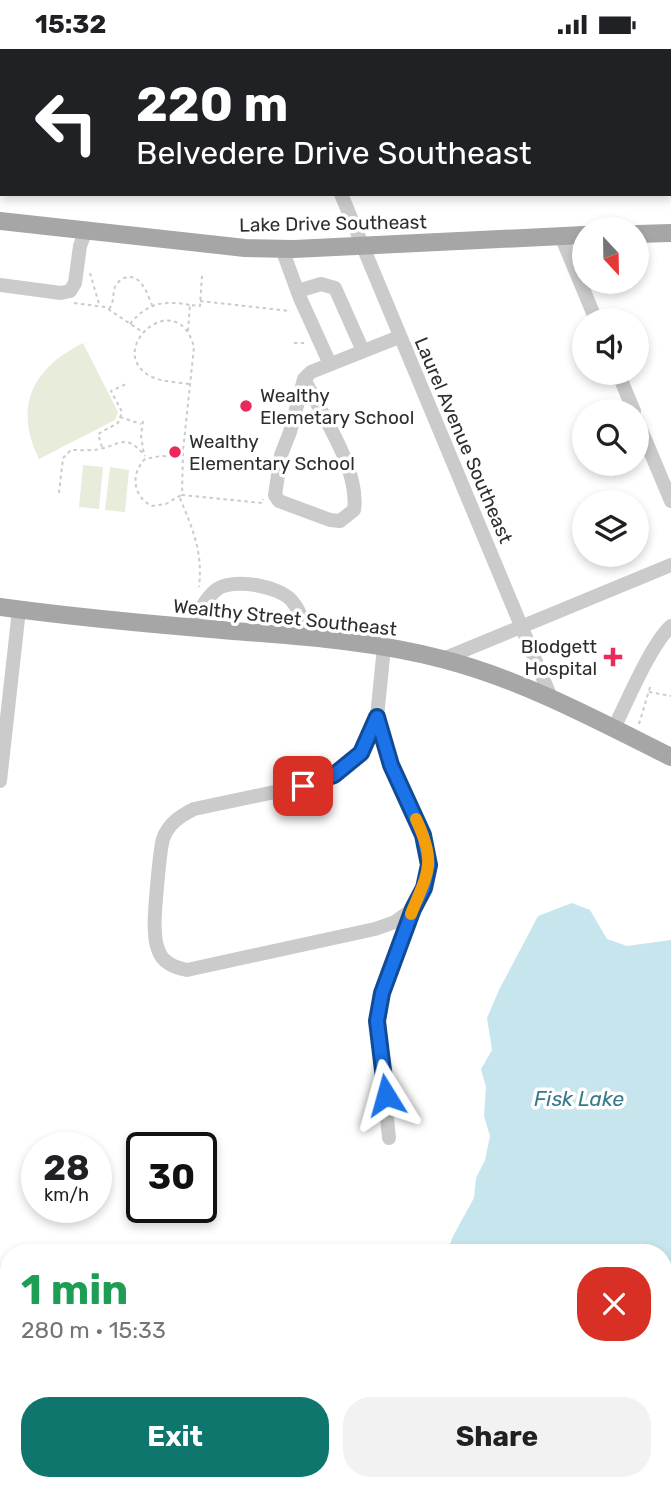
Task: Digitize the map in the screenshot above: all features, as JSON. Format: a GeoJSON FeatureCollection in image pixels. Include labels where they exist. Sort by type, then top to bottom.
{"type":"FeatureCollection","features":[{"type":"Feature","properties":{"kind":"main road","name":"Lake Drive Southeast"},"geometry":{"type":"LineString","coordinates":[[0,221],[245,248],[282,249],[572,236]]}},
{"type":"Feature","properties":{"kind":"main road"},"geometry":{"type":"LineString","coordinates":[[649,234],[671,233]]}},
{"type":"Feature","properties":{"kind":"main road","name":"Wealthy Street Southeast"},"geometry":{"type":"LineString","coordinates":[[0,607],[307,636],[443,659],[552,700],[671,757]]}},
{"type":"Feature","properties":{"kind":"street","name":"Laurel Avenue Southeast"},"geometry":{"type":"LineString","coordinates":[[342,196],[552,700]]}},
{"type":"Feature","properties":{"kind":"street"},"geometry":{"type":"LineString","coordinates":[[0,285],[61,293],[70,291],[75,283],[80,246],[86,230]]}},
{"type":"Feature","properties":{"kind":"street"},"geometry":{"type":"LineString","coordinates":[[561,236],[591,308]]}},
{"type":"Feature","properties":{"kind":"street"},"geometry":{"type":"LineString","coordinates":[[282,249],[294,297],[330,364]]}},
{"type":"Feature","properties":{"kind":"street"},"geometry":{"type":"LineString","coordinates":[[294,297],[321,284],[335,288],[363,351]]}},
{"type":"Feature","properties":{"kind":"street"},"geometry":{"type":"LineString","coordinates":[[304,379],[348,465],[356,501],[354,510],[340,521],[330,520],[276,499],[281,455],[304,379],[311,372],[399,337]]}},
{"type":"Feature","properties":{"kind":"street"},"geometry":{"type":"LineString","coordinates":[[649,449],[671,502]]}},
{"type":"Feature","properties":{"kind":"street"},"geometry":{"type":"LineString","coordinates":[[443,659],[671,565]]}},
{"type":"Feature","properties":{"kind":"street"},"geometry":{"type":"LineString","coordinates":[[194,627],[199,611],[218,588],[244,583],[279,591],[292,600],[304,621],[307,636]]}},
{"type":"Feature","properties":{"kind":"street"},"geometry":{"type":"LineString","coordinates":[[0,781],[19,610]]}},
{"type":"Feature","properties":{"kind":"street"},"geometry":{"type":"LineString","coordinates":[[614,728],[658,643],[671,626]]}},
{"type":"Feature","properties":{"kind":"street"},"geometry":{"type":"LineString","coordinates":[[384,647],[377,717],[361,753],[334,775],[303,786],[194,809],[180,816],[171,825],[163,839],[154,930],[160,954],[176,967],[187,970],[376,929],[395,922],[413,909]]}},
{"type":"Feature","properties":{"kind":"street"},"geometry":{"type":"LineString","coordinates":[[377,717],[391,765],[423,835],[429,865],[424,888],[413,909],[382,993],[377,1021],[389,1138]]}},
{"type":"Feature","properties":{"kind":"path"},"geometry":{"type":"LineString","coordinates":[[87,266],[100,306]]}},
{"type":"Feature","properties":{"kind":"path"},"geometry":{"type":"LineString","coordinates":[[130,324],[138,314],[152,305],[170,302],[200,306],[202,275]]}},
{"type":"Feature","properties":{"kind":"path"},"geometry":{"type":"LineString","coordinates":[[109,309],[114,301],[116,286],[120,280],[128,278],[137,279],[141,283],[152,305]]}},
{"type":"Feature","properties":{"kind":"path"},"geometry":{"type":"LineString","coordinates":[[200,301],[295,312],[294,297]]}},
{"type":"Feature","properties":{"kind":"path"},"geometry":{"type":"LineString","coordinates":[[67,303],[109,309],[142,332]]}},
{"type":"Feature","properties":{"kind":"path"},"geometry":{"type":"LineString","coordinates":[[190,305],[188,332],[194,347],[182,457],[181,496],[200,553],[197,596]]}},
{"type":"Feature","properties":{"kind":"path"},"geometry":{"type":"LineString","coordinates":[[188,332],[178,324],[164,321],[150,325],[142,332],[135,350],[142,369],[159,380],[189,384]]}},
{"type":"Feature","properties":{"kind":"path"},"geometry":{"type":"LineString","coordinates":[[294,343],[308,342],[307,337]]}},
{"type":"Feature","properties":{"kind":"path"},"geometry":{"type":"LineString","coordinates":[[102,449],[98,433],[118,423],[122,412],[111,391],[128,383]]}},
{"type":"Feature","properties":{"kind":"path"},"geometry":{"type":"LineString","coordinates":[[120,417],[143,423],[145,458],[137,471],[135,487],[141,499],[152,506],[159,506],[181,496],[262,503],[263,491]]}},
{"type":"Feature","properties":{"kind":"path"},"geometry":{"type":"LineString","coordinates":[[59,493],[62,462],[66,453],[71,450],[102,449],[123,442],[136,447],[145,458]]}},
{"type":"Feature","properties":{"kind":"path"},"geometry":{"type":"LineString","coordinates":[[145,458],[182,457]]}},
{"type":"Feature","properties":{"kind":"path"},"geometry":{"type":"LineString","coordinates":[[639,724],[654,678]]}},
{"type":"Feature","properties":{"kind":"path"},"geometry":{"type":"LineString","coordinates":[[649,692],[671,696]]}},
{"type":"Feature","properties":{"kind":"green space"},"geometry":{"type":"Polygon","coordinates":[[[83,343],[118,412],[115,420],[39,459],[31,440],[28,422],[32,391],[51,364],[83,343]]]}},
{"type":"Feature","properties":{"kind":"green space"},"geometry":{"type":"Polygon","coordinates":[[[83,465],[103,467],[99,509],[79,507],[83,465]]]}},
{"type":"Feature","properties":{"kind":"green space"},"geometry":{"type":"Polygon","coordinates":[[[110,467],[129,470],[125,512],[105,510],[110,467]]]}},
{"type":"Feature","properties":{"kind":"water","name":"Fisk Lake"},"geometry":{"type":"Polygon","coordinates":[[[572,903],[590,910],[607,939],[627,946],[671,940],[671,1244],[450,1244],[474,1198],[476,1178],[485,1160],[490,1136],[484,1116],[486,1087],[481,1069],[492,1050],[487,1018],[538,916],[572,903]]]}},
{"type":"Feature","properties":{"kind":"slow traffic"},"geometry":{"type":"LineString","coordinates":[[411,914],[424,888],[429,865],[423,835],[416,819]]}},
{"type":"Feature","properties":{"kind":"place","name":"Wealthy Elemetary School"},"geometry":{"type":"Point","coordinates":[246,406]}},
{"type":"Feature","properties":{"kind":"place","name":"Wealthy Elementary School"},"geometry":{"type":"Point","coordinates":[175,452]}},
{"type":"Feature","properties":{"kind":"place","name":"Blodgett Hospital"},"geometry":{"type":"Point","coordinates":[613,657]}},
{"type":"Feature","properties":{"kind":"route"},"geometry":{"type":"LineString","coordinates":[[303,786],[334,775],[361,753],[377,717],[391,765],[423,835],[429,865],[424,888],[391,965],[377,1021],[386,1095]]}}]}
